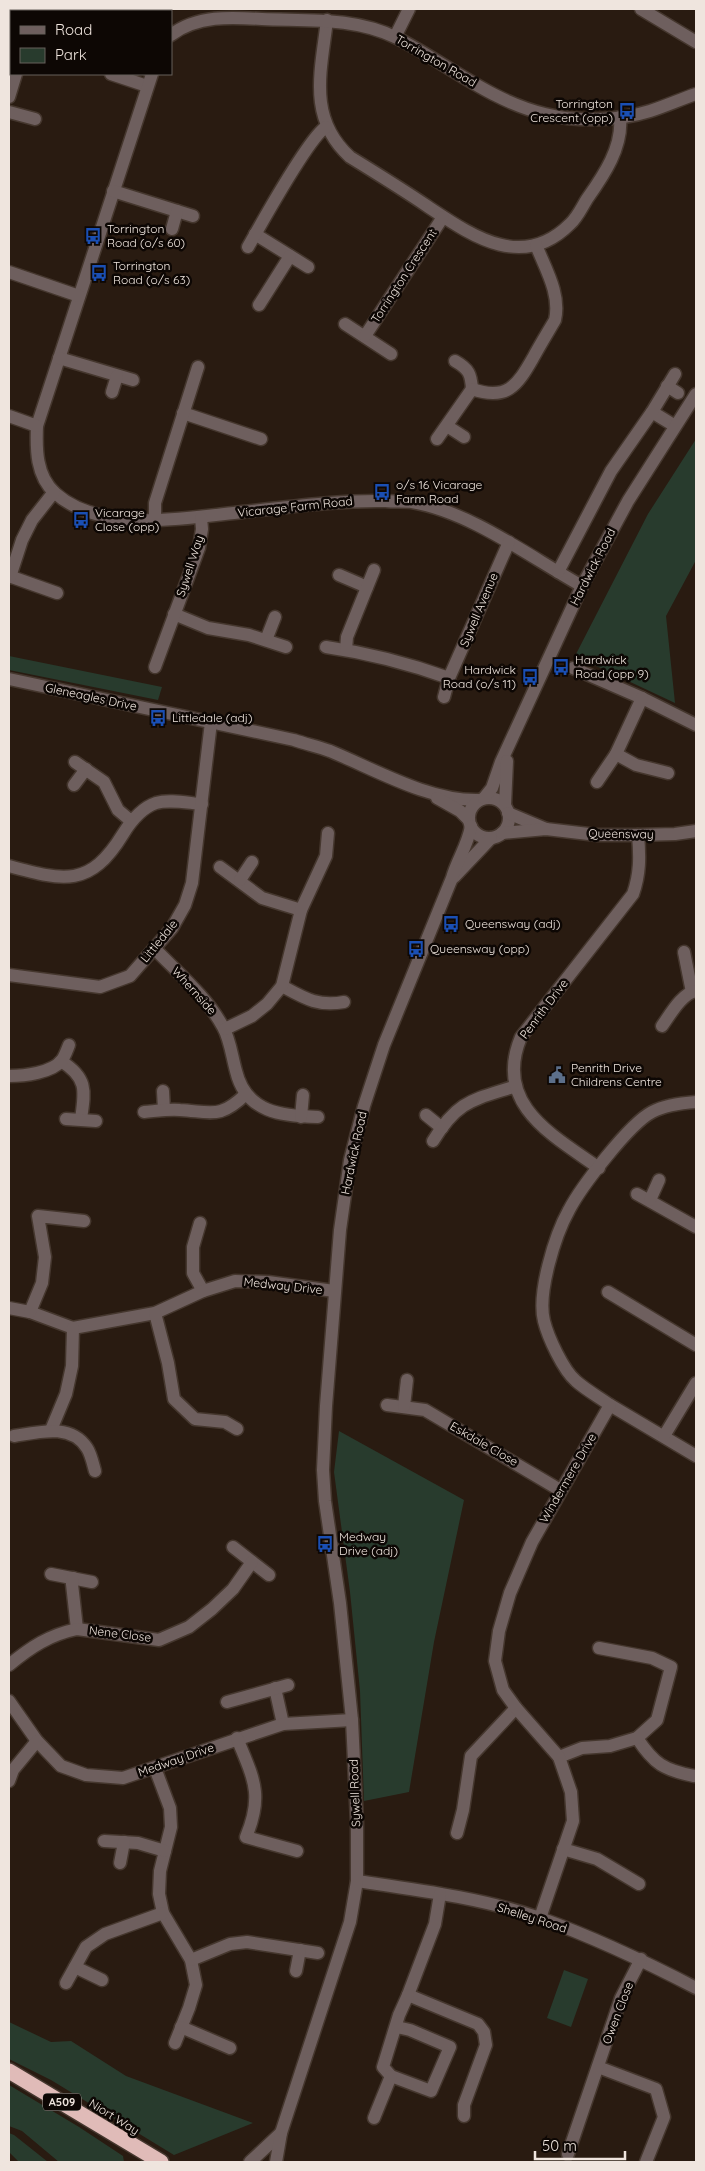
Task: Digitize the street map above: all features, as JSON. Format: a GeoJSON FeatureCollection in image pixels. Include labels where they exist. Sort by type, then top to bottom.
{"type":"FeatureCollection","features":[{"type":"Feature","properties":{"kind":"highway","name":"Niort Way"},"geometry":{"type":"LineString","coordinates":[[9,2071],[43,2090],[156,2161]]}},
{"type":"Feature","properties":{"kind":"street"},"geometry":{"type":"LineString","coordinates":[[395,37],[409,9]]}},
{"type":"Feature","properties":{"kind":"street"},"geometry":{"type":"LineString","coordinates":[[641,9],[696,42]]}},
{"type":"Feature","properties":{"kind":"street","name":"Torrington Road"},"geometry":{"type":"LineString","coordinates":[[172,34],[181,27],[200,20],[243,13],[328,20],[359,25],[395,37],[508,102],[545,114],[577,119],[620,117],[649,112],[696,94]]}},
{"type":"Feature","properties":{"kind":"street","name":"Torrington Crescent"},"geometry":{"type":"LineString","coordinates":[[328,20],[320,78],[320,107],[326,127],[337,145],[350,157],[444,217],[491,243],[518,247],[536,245],[553,237],[571,224],[598,184],[615,153],[622,130],[620,117]]}},
{"type":"Feature","properties":{"kind":"street"},"geometry":{"type":"LineString","coordinates":[[9,96],[16,75]]}},
{"type":"Feature","properties":{"kind":"street"},"geometry":{"type":"LineString","coordinates":[[9,272],[79,296],[149,80],[117,75]]}},
{"type":"Feature","properties":{"kind":"street"},"geometry":{"type":"LineString","coordinates":[[9,112],[35,119]]}},
{"type":"Feature","properties":{"kind":"street"},"geometry":{"type":"LineString","coordinates":[[248,247],[306,151],[326,127]]}},
{"type":"Feature","properties":{"kind":"street"},"geometry":{"type":"LineString","coordinates":[[113,191],[193,216]]}},
{"type":"Feature","properties":{"kind":"street"},"geometry":{"type":"LineString","coordinates":[[172,229],[177,211]]}},
{"type":"Feature","properties":{"kind":"street","name":"Torrington Crescent"},"geometry":{"type":"LineString","coordinates":[[365,336],[444,217]]}},
{"type":"Feature","properties":{"kind":"street"},"geometry":{"type":"LineString","coordinates":[[255,234],[308,267]]}},
{"type":"Feature","properties":{"kind":"street"},"geometry":{"type":"LineString","coordinates":[[472,389],[485,394],[501,393],[509,390],[519,381],[555,320],[557,311],[556,298],[536,245]]}},
{"type":"Feature","properties":{"kind":"street"},"geometry":{"type":"LineString","coordinates":[[258,305],[290,256]]}},
{"type":"Feature","properties":{"kind":"street","name":"Vicarage Farm Road"},"geometry":{"type":"LineString","coordinates":[[79,296],[37,426],[36,452],[42,474],[54,492],[77,507],[122,518],[154,520],[201,518],[241,512],[359,501],[412,502],[452,514],[509,542],[582,586]]}},
{"type":"Feature","properties":{"kind":"street","name":"Torrington Crescent"},"geometry":{"type":"LineString","coordinates":[[345,324],[391,354]]}},
{"type":"Feature","properties":{"kind":"street"},"geometry":{"type":"LineString","coordinates":[[59,358],[133,380]]}},
{"type":"Feature","properties":{"kind":"street"},"geometry":{"type":"LineString","coordinates":[[438,439],[472,389],[471,376],[464,366],[455,361]]}},
{"type":"Feature","properties":{"kind":"street"},"geometry":{"type":"LineString","coordinates":[[154,520],[155,503],[198,367]]}},
{"type":"Feature","properties":{"kind":"street"},"geometry":{"type":"LineString","coordinates":[[558,572],[610,471],[652,412],[673,389],[675,374]]}},
{"type":"Feature","properties":{"kind":"street"},"geometry":{"type":"LineString","coordinates":[[112,392],[116,376]]}},
{"type":"Feature","properties":{"kind":"street","name":"Hardwick Road"},"geometry":{"type":"LineString","coordinates":[[481,799],[492,788],[582,586],[628,501],[696,394]]}},
{"type":"Feature","properties":{"kind":"street"},"geometry":{"type":"LineString","coordinates":[[652,412],[675,426]]}},
{"type":"Feature","properties":{"kind":"street"},"geometry":{"type":"LineString","coordinates":[[183,413],[261,439]]}},
{"type":"Feature","properties":{"kind":"street"},"geometry":{"type":"LineString","coordinates":[[9,416],[37,426]]}},
{"type":"Feature","properties":{"kind":"street"},"geometry":{"type":"LineString","coordinates":[[447,426],[464,437]]}},
{"type":"Feature","properties":{"kind":"street"},"geometry":{"type":"LineString","coordinates":[[54,492],[32,520],[22,540],[10,576],[57,593]]}},
{"type":"Feature","properties":{"kind":"street","name":"Sywell Way"},"geometry":{"type":"LineString","coordinates":[[155,667],[199,548],[202,529],[201,518]]}},
{"type":"Feature","properties":{"kind":"street","name":"Sywell Avenue"},"geometry":{"type":"LineString","coordinates":[[444,698],[449,678],[509,542]]}},
{"type":"Feature","properties":{"kind":"street"},"geometry":{"type":"LineString","coordinates":[[346,650],[347,637],[374,570]]}},
{"type":"Feature","properties":{"kind":"street"},"geometry":{"type":"LineString","coordinates":[[339,575],[368,586]]}},
{"type":"Feature","properties":{"kind":"street","name":"Sywell Way"},"geometry":{"type":"LineString","coordinates":[[174,614],[208,628],[249,635],[286,647]]}},
{"type":"Feature","properties":{"kind":"street"},"geometry":{"type":"LineString","coordinates":[[266,640],[275,617]]}},
{"type":"Feature","properties":{"kind":"street"},"geometry":{"type":"LineString","coordinates":[[326,647],[346,650],[427,670],[449,678]]}},
{"type":"Feature","properties":{"kind":"street"},"geometry":{"type":"LineString","coordinates":[[573,668],[642,698],[696,725]]}},
{"type":"Feature","properties":{"kind":"street","name":"Gleneagles Drive"},"geometry":{"type":"LineString","coordinates":[[9,679],[294,740],[328,750],[431,793],[463,801],[481,799]]}},
{"type":"Feature","properties":{"kind":"street"},"geometry":{"type":"LineString","coordinates":[[597,782],[616,754],[642,698]]}},
{"type":"Feature","properties":{"kind":"street","name":"Littledale"},"geometry":{"type":"LineString","coordinates":[[9,975],[100,987],[130,976],[172,928],[185,905],[192,883],[211,722]]}},
{"type":"Feature","properties":{"kind":"street","name":"Hardwick Road"},"geometry":{"type":"LineString","coordinates":[[506,809],[508,751]]}},
{"type":"Feature","properties":{"kind":"street"},"geometry":{"type":"LineString","coordinates":[[616,754],[636,766],[668,773]]}},
{"type":"Feature","properties":{"kind":"street"},"geometry":{"type":"LineString","coordinates":[[74,785],[81,765],[104,782],[118,810],[131,820]]}},
{"type":"Feature","properties":{"kind":"street","name":"Gleneagles Drive"},"geometry":{"type":"LineString","coordinates":[[431,793],[460,811],[470,823]]}},
{"type":"Feature","properties":{"kind":"street"},"geometry":{"type":"LineString","coordinates":[[495,798],[506,809],[508,822],[496,835],[479,835],[470,823],[471,809],[481,799],[495,798]]}},
{"type":"Feature","properties":{"kind":"street"},"geometry":{"type":"LineString","coordinates":[[9,866],[62,878],[90,871],[112,853],[131,820],[142,810],[157,803],[202,804]]}},
{"type":"Feature","properties":{"kind":"street","name":"Queensway"},"geometry":{"type":"LineString","coordinates":[[506,809],[546,829]]}},
{"type":"Feature","properties":{"kind":"street","name":"Hardwick Road"},"geometry":{"type":"LineString","coordinates":[[323,1444],[334,1291],[350,1160],[364,1106],[384,1045],[452,878],[456,863],[469,837],[470,823]]}},
{"type":"Feature","properties":{"kind":"street","name":"Queensway"},"geometry":{"type":"LineString","coordinates":[[496,835],[546,829],[597,835],[675,834],[696,831]]}},
{"type":"Feature","properties":{"kind":"street"},"geometry":{"type":"LineString","coordinates":[[225,1029],[252,1016],[267,1004],[282,986],[301,910],[326,856],[328,833]]}},
{"type":"Feature","properties":{"kind":"street","name":"Hardwick Road"},"geometry":{"type":"LineString","coordinates":[[452,878],[496,835]]}},
{"type":"Feature","properties":{"kind":"street","name":"Penrith Drive"},"geometry":{"type":"LineString","coordinates":[[599,1168],[553,1136],[528,1113],[520,1100],[513,1068],[515,1051],[521,1037],[633,894],[638,879],[640,862],[638,835]]}},
{"type":"Feature","properties":{"kind":"street"},"geometry":{"type":"LineString","coordinates":[[240,880],[252,862]]}},
{"type":"Feature","properties":{"kind":"street"},"geometry":{"type":"LineString","coordinates":[[220,867],[262,898],[301,910]]}},
{"type":"Feature","properties":{"kind":"street","name":"Whernside"},"geometry":{"type":"LineString","coordinates":[[155,949],[214,1010],[225,1029],[237,1075],[246,1094],[260,1106],[279,1115],[318,1118]]}},
{"type":"Feature","properties":{"kind":"street"},"geometry":{"type":"LineString","coordinates":[[662,1026],[682,999],[694,991],[684,952]]}},
{"type":"Feature","properties":{"kind":"street"},"geometry":{"type":"LineString","coordinates":[[282,986],[305,999],[329,1005],[344,1002]]}},
{"type":"Feature","properties":{"kind":"street"},"geometry":{"type":"LineString","coordinates":[[9,1076],[24,1076],[45,1070],[61,1061],[70,1045]]}},
{"type":"Feature","properties":{"kind":"street"},"geometry":{"type":"LineString","coordinates":[[61,1061],[74,1070],[83,1081],[84,1100],[81,1120]]}},
{"type":"Feature","properties":{"kind":"street"},"geometry":{"type":"LineString","coordinates":[[433,1141],[442,1128],[465,1104],[516,1086]]}},
{"type":"Feature","properties":{"kind":"street"},"geometry":{"type":"LineString","coordinates":[[163,1091],[164,1110]]}},
{"type":"Feature","properties":{"kind":"street"},"geometry":{"type":"LineString","coordinates":[[144,1112],[164,1110],[206,1113],[221,1112],[232,1106],[246,1094]]}},
{"type":"Feature","properties":{"kind":"street"},"geometry":{"type":"LineString","coordinates":[[301,1116],[303,1095]]}},
{"type":"Feature","properties":{"kind":"street"},"geometry":{"type":"LineString","coordinates":[[696,1102],[680,1103],[652,1111],[640,1120],[623,1138],[569,1210],[552,1252],[544,1292],[544,1320],[555,1350],[574,1380],[610,1405],[696,1456]]}},
{"type":"Feature","properties":{"kind":"street"},"geometry":{"type":"LineString","coordinates":[[426,1115],[442,1128]]}},
{"type":"Feature","properties":{"kind":"street"},"geometry":{"type":"LineString","coordinates":[[66,1119],[96,1121]]}},
{"type":"Feature","properties":{"kind":"street"},"geometry":{"type":"LineString","coordinates":[[650,1200],[659,1180]]}},
{"type":"Feature","properties":{"kind":"street"},"geometry":{"type":"LineString","coordinates":[[637,1194],[696,1226]]}},
{"type":"Feature","properties":{"kind":"street"},"geometry":{"type":"LineString","coordinates":[[30,1312],[42,1283],[45,1257],[38,1216],[84,1221]]}},
{"type":"Feature","properties":{"kind":"street"},"geometry":{"type":"LineString","coordinates":[[200,1223],[193,1247],[193,1273],[203,1291]]}},
{"type":"Feature","properties":{"kind":"street","name":"Medway Drive"},"geometry":{"type":"LineString","coordinates":[[73,1328],[155,1313],[203,1291],[235,1281],[268,1282],[334,1291]]}},
{"type":"Feature","properties":{"kind":"street"},"geometry":{"type":"LineString","coordinates":[[608,1292],[696,1344]]}},
{"type":"Feature","properties":{"kind":"street"},"geometry":{"type":"LineString","coordinates":[[9,1308],[30,1312],[73,1328],[72,1366],[66,1394],[51,1430]]}},
{"type":"Feature","properties":{"kind":"street"},"geometry":{"type":"LineString","coordinates":[[155,1313],[168,1364],[174,1398],[195,1419],[225,1422],[237,1430]]}},
{"type":"Feature","properties":{"kind":"street"},"geometry":{"type":"LineString","coordinates":[[404,1406],[406,1380]]}},
{"type":"Feature","properties":{"kind":"street"},"geometry":{"type":"LineString","coordinates":[[664,1436],[696,1383]]}},
{"type":"Feature","properties":{"kind":"street","name":"Eskdale Close"},"geometry":{"type":"LineString","coordinates":[[387,1405],[426,1410],[560,1490]]}},
{"type":"Feature","properties":{"kind":"street","name":"Windermere Drive"},"geometry":{"type":"LineString","coordinates":[[540,1918],[573,1821],[571,1792],[559,1757],[516,1708],[503,1690],[495,1661],[499,1630],[510,1593],[532,1542],[610,1405]]}},
{"type":"Feature","properties":{"kind":"street"},"geometry":{"type":"LineString","coordinates":[[14,1436],[51,1430],[73,1435],[88,1448],[95,1471]]}},
{"type":"Feature","properties":{"kind":"street","name":"Sywell Road"},"geometry":{"type":"LineString","coordinates":[[276,2162],[281,2133],[350,1922],[357,1881],[357,1823],[352,1720],[340,1603],[325,1501],[323,1444]]}},
{"type":"Feature","properties":{"kind":"street"},"geometry":{"type":"LineString","coordinates":[[233,1547],[269,1575]]}},
{"type":"Feature","properties":{"kind":"street","name":"Nene Close"},"geometry":{"type":"LineString","coordinates":[[9,1665],[35,1644],[63,1632],[77,1629],[159,1640],[189,1627],[212,1609],[233,1588],[252,1562]]}},
{"type":"Feature","properties":{"kind":"street"},"geometry":{"type":"LineString","coordinates":[[51,1574],[92,1582]]}},
{"type":"Feature","properties":{"kind":"street","name":"Nene Close"},"geometry":{"type":"LineString","coordinates":[[73,1578],[77,1629]]}},
{"type":"Feature","properties":{"kind":"street"},"geometry":{"type":"LineString","coordinates":[[559,1757],[582,1748],[610,1746],[637,1738],[658,1720],[671,1667],[652,1658],[599,1648]]}},
{"type":"Feature","properties":{"kind":"street"},"geometry":{"type":"LineString","coordinates":[[227,1702],[282,1686],[283,1724]]}},
{"type":"Feature","properties":{"kind":"street","name":"Medway Drive"},"geometry":{"type":"LineString","coordinates":[[9,1700],[37,1741],[61,1766],[86,1776],[123,1778],[283,1724],[352,1720]]}},
{"type":"Feature","properties":{"kind":"street"},"geometry":{"type":"LineString","coordinates":[[457,1832],[463,1810],[471,1756],[516,1708]]}},
{"type":"Feature","properties":{"kind":"street"},"geometry":{"type":"LineString","coordinates":[[237,1738],[252,1776],[257,1797],[252,1824],[246,1838],[297,1851]]}},
{"type":"Feature","properties":{"kind":"street"},"geometry":{"type":"LineString","coordinates":[[637,1738],[650,1758],[673,1772],[694,1776]]}},
{"type":"Feature","properties":{"kind":"street"},"geometry":{"type":"LineString","coordinates":[[9,1781],[12,1770],[37,1741]]}},
{"type":"Feature","properties":{"kind":"street"},"geometry":{"type":"LineString","coordinates":[[155,1768],[170,1808],[171,1827],[160,1871],[159,1894],[163,1913],[191,1960],[196,1985],[175,2043]]}},
{"type":"Feature","properties":{"kind":"street"},"geometry":{"type":"LineString","coordinates":[[104,1841],[138,1843],[165,1851]]}},
{"type":"Feature","properties":{"kind":"street"},"geometry":{"type":"LineString","coordinates":[[120,1864],[124,1842]]}},
{"type":"Feature","properties":{"kind":"street"},"geometry":{"type":"LineString","coordinates":[[563,1849],[597,1859],[639,1884]]}},
{"type":"Feature","properties":{"kind":"street","name":"Shelley Road"},"geometry":{"type":"LineString","coordinates":[[357,1881],[440,1894],[540,1918],[641,1959],[696,1988]]}},
{"type":"Feature","properties":{"kind":"street"},"geometry":{"type":"LineString","coordinates":[[397,2027],[410,2030],[450,2047],[431,2091],[391,2076],[383,2067],[397,2027],[399,2015],[435,1924],[440,1894]]}},
{"type":"Feature","properties":{"kind":"street"},"geometry":{"type":"LineString","coordinates":[[66,1983],[86,1947],[105,1934],[163,1913]]}},
{"type":"Feature","properties":{"kind":"street"},"geometry":{"type":"LineString","coordinates":[[191,1960],[230,1944],[246,1942],[318,1953]]}},
{"type":"Feature","properties":{"kind":"street"},"geometry":{"type":"LineString","coordinates":[[296,1971],[300,1950]]}},
{"type":"Feature","properties":{"kind":"street","name":"Owen Close"},"geometry":{"type":"LineString","coordinates":[[568,2154],[621,1998],[641,1959]]}},
{"type":"Feature","properties":{"kind":"street"},"geometry":{"type":"LineString","coordinates":[[74,1967],[102,1980]]}},
{"type":"Feature","properties":{"kind":"street"},"geometry":{"type":"LineString","coordinates":[[408,1995],[478,2024],[484,2032],[486,2045],[464,2104],[464,2116]]}},
{"type":"Feature","properties":{"kind":"street"},"geometry":{"type":"LineString","coordinates":[[181,2027],[230,2048]]}},
{"type":"Feature","properties":{"kind":"street"},"geometry":{"type":"LineString","coordinates":[[598,2067],[656,2089],[664,2118],[646,2162]]}},
{"type":"Feature","properties":{"kind":"street"},"geometry":{"type":"LineString","coordinates":[[374,2118],[391,2076]]}},
{"type":"Feature","properties":{"kind":"street","name":"Sywell Road"},"geometry":{"type":"LineString","coordinates":[[250,2162],[281,2133]]}},
{"type":"Feature","properties":{"kind":"green space"},"geometry":{"type":"Polygon","coordinates":[[[696,439],[696,560],[666,616],[675,703],[575,656],[648,514],[696,439]]]}},
{"type":"Feature","properties":{"kind":"green space"},"geometry":{"type":"Polygon","coordinates":[[[9,656],[162,687],[158,700],[9,670],[9,656]]]}},
{"type":"Feature","properties":{"kind":"green space"},"geometry":{"type":"Polygon","coordinates":[[[339,1431],[464,1500],[434,1642],[409,1792],[364,1801],[360,1691],[350,1592],[334,1472],[339,1431]]]}},
{"type":"Feature","properties":{"kind":"green space"},"geometry":{"type":"Polygon","coordinates":[[[564,1970],[588,1979],[571,2027],[547,2018],[564,1970]]]}},
{"type":"Feature","properties":{"kind":"green space"},"geometry":{"type":"Polygon","coordinates":[[[9,2022],[51,2042],[71,2041],[126,2076],[253,2123],[174,2155],[51,2080],[9,2059],[9,2022]]]}},
{"type":"Feature","properties":{"kind":"green space"},"geometry":{"type":"Polygon","coordinates":[[[9,2085],[123,2156],[124,2162],[59,2162],[22,2131],[9,2126],[9,2085]]]}},
{"type":"Feature","properties":{"kind":"green space"},"geometry":{"type":"Polygon","coordinates":[[[9,2133],[48,2162],[19,2162],[9,2152],[9,2133]]]}},
{"type":"Feature","properties":{"kind":"place","name":"Torrington Crescent (opp)"},"geometry":{"type":"Point","coordinates":[627,111]}},
{"type":"Feature","properties":{"kind":"place","name":"Torrington Road (o/s 60)"},"geometry":{"type":"Point","coordinates":[93,236]}},
{"type":"Feature","properties":{"kind":"place","name":"Torrington Road (o/s 63)"},"geometry":{"type":"Point","coordinates":[99,273]}},
{"type":"Feature","properties":{"kind":"place","name":"o/s 16 Vicarage Farm Road"},"geometry":{"type":"Point","coordinates":[382,492]}},
{"type":"Feature","properties":{"kind":"place","name":"Vicarage Close (opp)"},"geometry":{"type":"Point","coordinates":[81,520]}},
{"type":"Feature","properties":{"kind":"place","name":"Hardwick Road (opp 9)"},"geometry":{"type":"Point","coordinates":[561,667]}},
{"type":"Feature","properties":{"kind":"place","name":"Hardwick Road (o/s 11)"},"geometry":{"type":"Point","coordinates":[530,677]}},
{"type":"Feature","properties":{"kind":"place","name":"Littledale (adj)"},"geometry":{"type":"Point","coordinates":[158,718]}},
{"type":"Feature","properties":{"kind":"place","name":"Queensway (adj)"},"geometry":{"type":"Point","coordinates":[451,924]}},
{"type":"Feature","properties":{"kind":"place","name":"Queensway (opp)"},"geometry":{"type":"Point","coordinates":[416,949]}},
{"type":"Feature","properties":{"kind":"place","name":"Penrith Drive Childrens Centre"},"geometry":{"type":"Point","coordinates":[557,1075]}},
{"type":"Feature","properties":{"kind":"place","name":"Medway Drive (adj)"},"geometry":{"type":"Point","coordinates":[325,1544]}}]}
